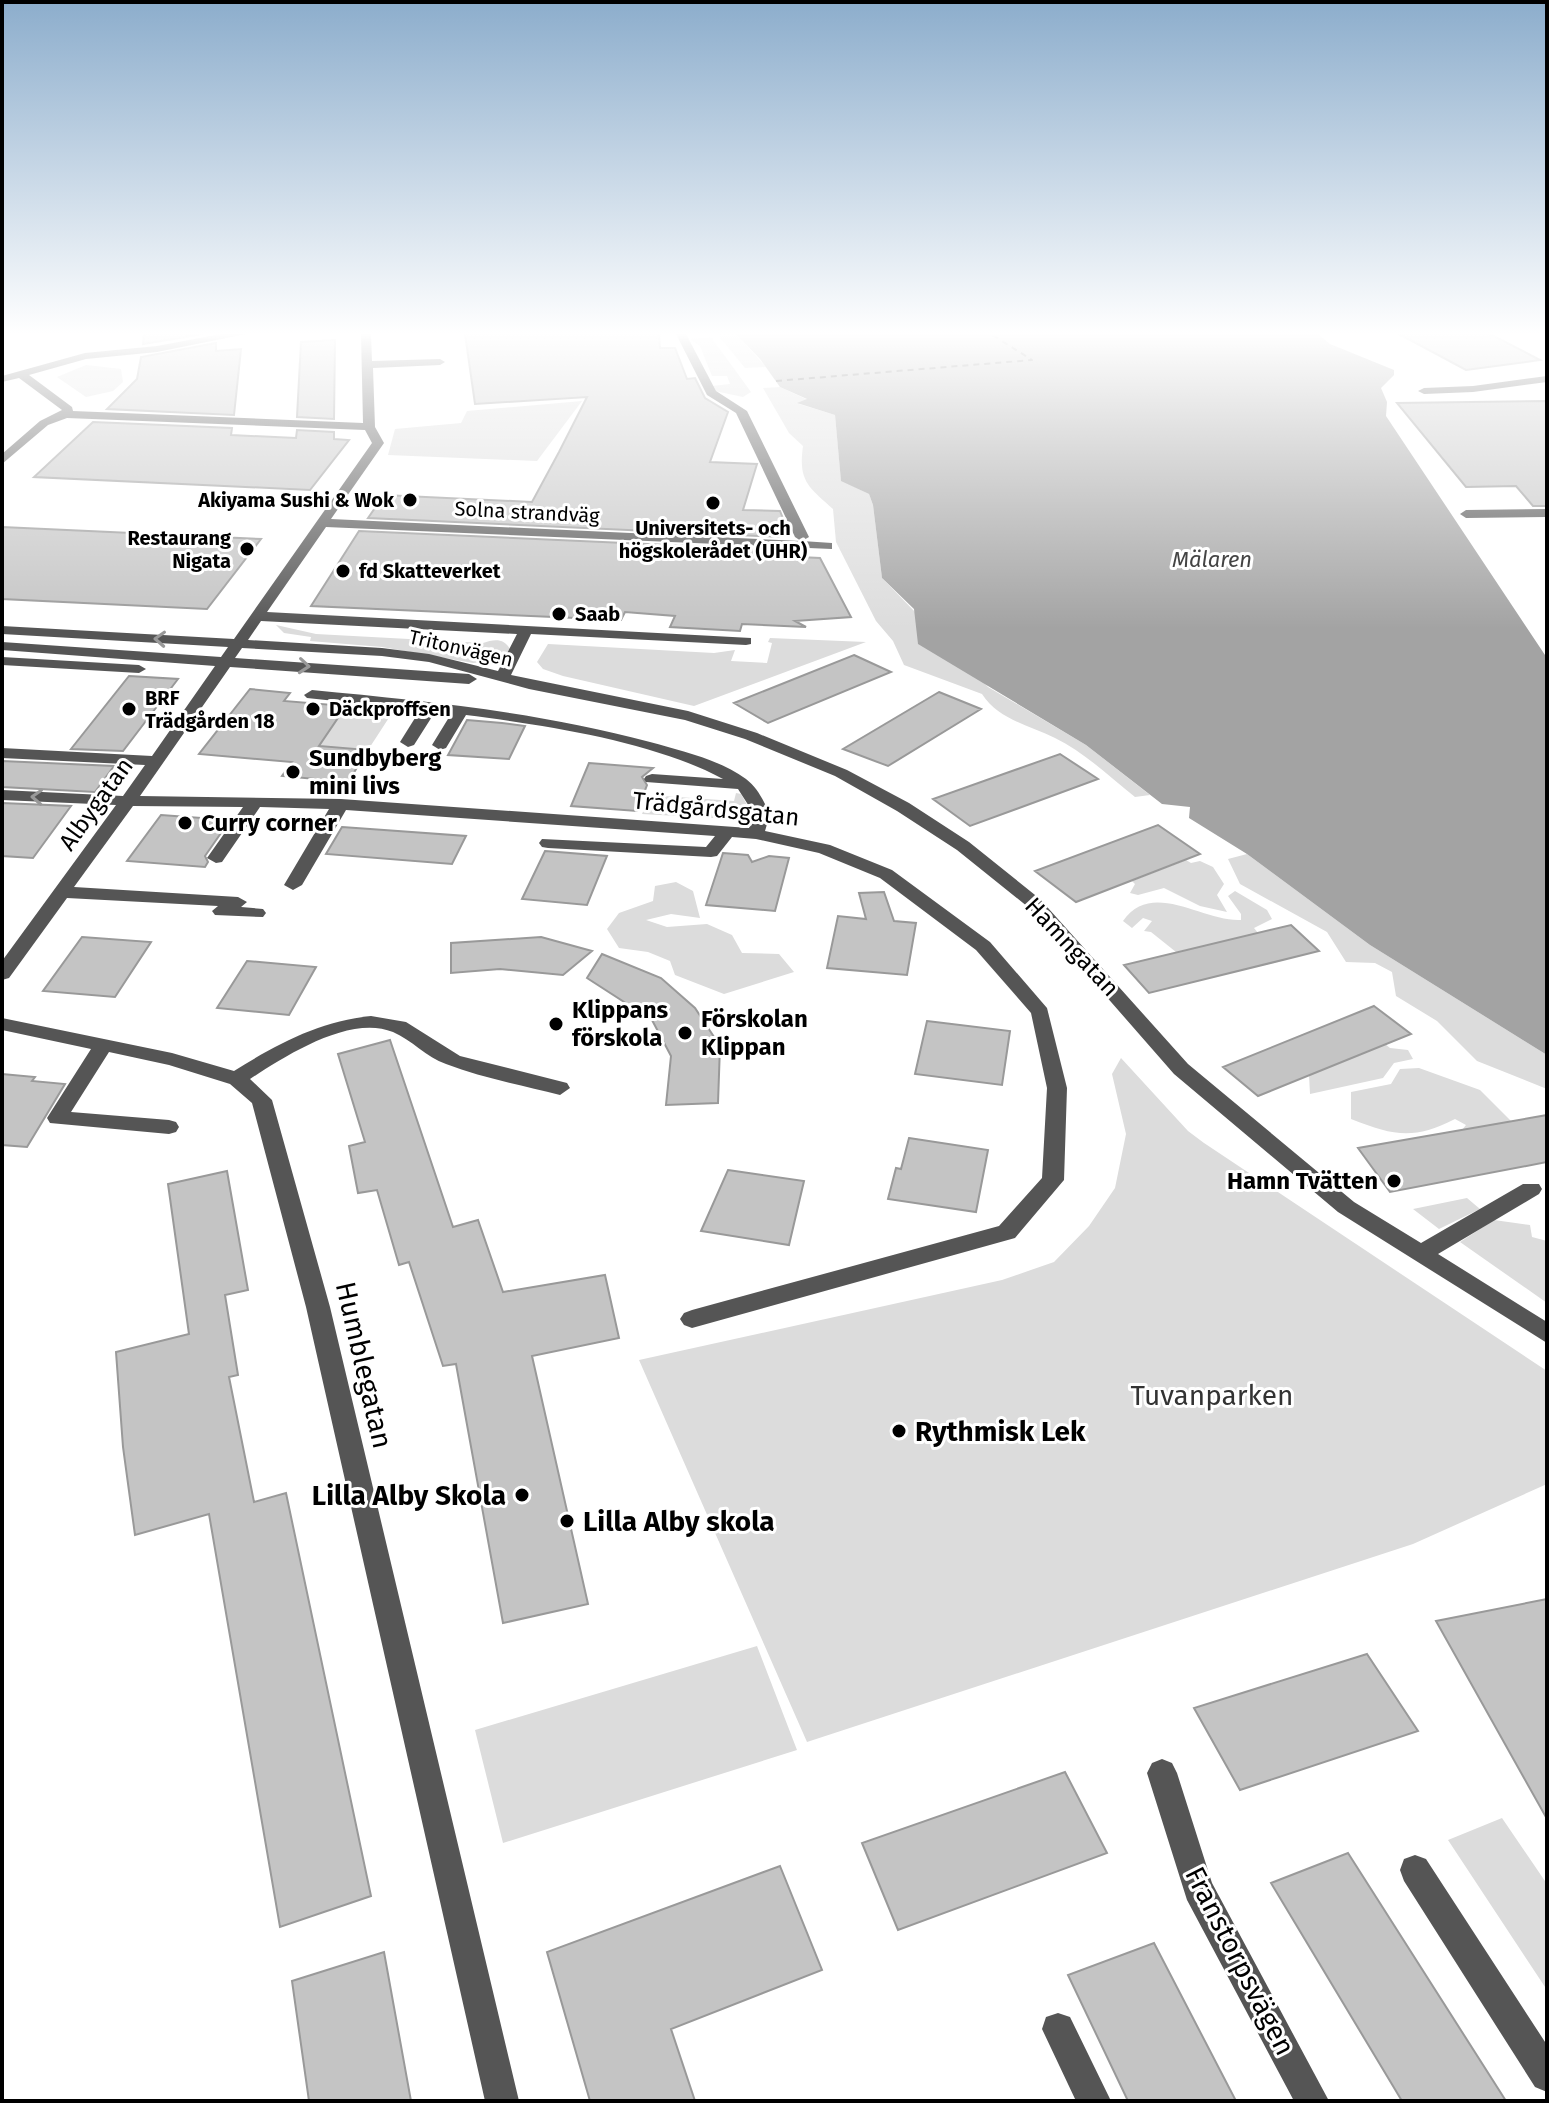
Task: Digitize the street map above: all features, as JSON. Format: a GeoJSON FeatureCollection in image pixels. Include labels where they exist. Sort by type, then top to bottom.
{"type":"FeatureCollection","features":[{"type":"Feature","properties":{"kind":"street"},"geometry":{"type":"LineString","coordinates":[[2,460],[34,432]]}},
{"type":"Feature","properties":{"kind":"street"},"geometry":{"type":"LineString","coordinates":[[226,659],[378,443],[372,432]]}},
{"type":"Feature","properties":{"kind":"street"},"geometry":{"type":"LineString","coordinates":[[751,432],[802,537]]}},
{"type":"Feature","properties":{"kind":"street"},"geometry":{"type":"LineString","coordinates":[[1466,514],[1547,513]]}},
{"type":"Feature","properties":{"kind":"street","name":"Solna strandväg"},"geometry":{"type":"LineString","coordinates":[[322,523],[827,546]]}},
{"type":"Feature","properties":{"kind":"street"},"geometry":{"type":"LineString","coordinates":[[257,616],[746,641]]}},
{"type":"Feature","properties":{"kind":"street"},"geometry":{"type":"LineString","coordinates":[[502,677],[527,629]]}},
{"type":"Feature","properties":{"kind":"street","name":"Tritonvägen"},"geometry":{"type":"LineString","coordinates":[[2,630],[382,652],[429,658],[529,684]]}},
{"type":"Feature","properties":{"kind":"street","name":"Tritonvägen"},"geometry":{"type":"LineString","coordinates":[[2,646],[226,659],[529,684]]}},
{"type":"Feature","properties":{"kind":"street","name":"Albygatan"},"geometry":{"type":"LineString","coordinates":[[2,974],[157,761],[226,659]]}},
{"type":"Feature","properties":{"kind":"street"},"geometry":{"type":"LineString","coordinates":[[2,661],[139,669]]}},
{"type":"Feature","properties":{"kind":"street","name":"Hamngatan"},"geometry":{"type":"LineString","coordinates":[[529,684],[688,716],[751,736],[841,773],[915,815],[963,846],[1034,903],[1181,1069],[1346,1207],[1547,1334]]}},
{"type":"Feature","properties":{"kind":"street"},"geometry":{"type":"LineString","coordinates":[[312,695],[461,710],[551,723],[628,740],[684,757],[744,785],[762,814],[756,834]]}},
{"type":"Feature","properties":{"kind":"street"},"geometry":{"type":"LineString","coordinates":[[408,742],[430,707]]}},
{"type":"Feature","properties":{"kind":"street"},"geometry":{"type":"LineString","coordinates":[[440,745],[461,710]]}},
{"type":"Feature","properties":{"kind":"street"},"geometry":{"type":"LineString","coordinates":[[2,753],[157,761]]}},
{"type":"Feature","properties":{"kind":"street"},"geometry":{"type":"LineString","coordinates":[[652,779],[744,785]]}},
{"type":"Feature","properties":{"kind":"street","name":"Trädgårdsgatan"},"geometry":{"type":"LineString","coordinates":[[2,795],[128,801],[341,804],[756,834],[824,849],[886,874],[973,937],[1040,1012],[1057,1088],[1053,1180],[1007,1232],[692,1319]]}},
{"type":"Feature","properties":{"kind":"street"},"geometry":{"type":"LineString","coordinates":[[216,858],[255,802]]}},
{"type":"Feature","properties":{"kind":"street"},"geometry":{"type":"LineString","coordinates":[[293,885],[341,804]]}},
{"type":"Feature","properties":{"kind":"street"},"geometry":{"type":"LineString","coordinates":[[548,843],[711,852],[727,832]]}},
{"type":"Feature","properties":{"kind":"street"},"geometry":{"type":"LineString","coordinates":[[62,892],[238,902]]}},
{"type":"Feature","properties":{"kind":"street"},"geometry":{"type":"LineString","coordinates":[[107,895],[101,904],[257,913]]}},
{"type":"Feature","properties":{"kind":"street"},"geometry":{"type":"LineString","coordinates":[[237,1079],[304,1040],[371,1022],[391,1024],[420,1036],[430,1049],[452,1060],[560,1088]]}},
{"type":"Feature","properties":{"kind":"street","name":"Humblegatan"},"geometry":{"type":"LineString","coordinates":[[2,1024],[147,1052],[237,1079],[262,1100],[307,1260],[502,2101]]}},
{"type":"Feature","properties":{"kind":"street"},"geometry":{"type":"LineString","coordinates":[[104,1044],[57,1118],[169,1127]]}},
{"type":"Feature","properties":{"kind":"street"},"geometry":{"type":"LineString","coordinates":[[1422,1253],[1531,1189]]}},
{"type":"Feature","properties":{"kind":"street","name":"Franstorpsvägen"},"geometry":{"type":"LineString","coordinates":[[1162,1773],[1198,1889],[1312,2101]]}},
{"type":"Feature","properties":{"kind":"street"},"geometry":{"type":"LineString","coordinates":[[1415,1870],[1547,2075]]}},
{"type":"Feature","properties":{"kind":"street"},"geometry":{"type":"LineString","coordinates":[[1058,2029],[1094,2101]]}},
{"type":"Feature","properties":{"kind":"green space"},"geometry":{"type":"Polygon","coordinates":[[[394,432],[559,432],[537,461],[388,455],[394,432]]]}},
{"type":"Feature","properties":{"kind":"green space"},"geometry":{"type":"Polygon","coordinates":[[[837,432],[841,480],[869,494],[873,505],[882,578],[988,687],[1086,745],[1150,795],[1135,797],[1076,750],[1006,716],[982,694],[904,665],[893,641],[876,621],[836,542],[833,509],[807,483],[802,468],[803,446],[789,433],[837,432]]]}},
{"type":"Feature","properties":{"kind":"green space"},"geometry":{"type":"Polygon","coordinates":[[[276,625],[316,634],[483,643],[498,640],[510,649],[504,659],[473,663],[382,647],[310,641],[311,637],[284,633],[276,625]]]}},
{"type":"Feature","properties":{"kind":"green space"},"geometry":{"type":"Polygon","coordinates":[[[770,638],[866,642],[694,706],[563,676],[543,669],[537,662],[548,644],[714,653],[735,650],[731,661],[767,663],[772,643],[768,642],[770,638]]]}},
{"type":"Feature","properties":{"kind":"green space"},"geometry":{"type":"Polygon","coordinates":[[[346,706],[356,707],[350,717],[365,718],[372,708],[394,710],[368,750],[319,746],[346,706]]]}},
{"type":"Feature","properties":{"kind":"green space"},"geometry":{"type":"Polygon","coordinates":[[[736,793],[741,794],[751,812],[749,820],[642,814],[650,795],[734,801],[736,793]]]}},
{"type":"Feature","properties":{"kind":"green space"},"geometry":{"type":"Polygon","coordinates":[[[1247,854],[1370,945],[1547,1055],[1547,1089],[1477,1061],[1437,1021],[1396,996],[1392,972],[1375,963],[1346,962],[1327,932],[1240,884],[1228,859],[1247,854]]]}},
{"type":"Feature","properties":{"kind":"green space"},"geometry":{"type":"Polygon","coordinates":[[[1186,860],[1191,863],[1200,861],[1213,867],[1224,884],[1217,895],[1227,912],[1200,906],[1164,888],[1138,895],[1130,893],[1135,884],[1132,881],[1186,860]]]}},
{"type":"Feature","properties":{"kind":"green space"},"geometry":{"type":"Polygon","coordinates":[[[676,882],[693,891],[700,918],[671,914],[646,920],[667,927],[707,924],[732,935],[742,953],[779,954],[794,972],[724,994],[675,975],[670,961],[648,952],[619,948],[607,929],[619,913],[653,901],[655,886],[676,882]]]}},
{"type":"Feature","properties":{"kind":"green space"},"geometry":{"type":"Polygon","coordinates":[[[1235,891],[1267,910],[1272,919],[1254,928],[1258,933],[1176,952],[1151,932],[1144,931],[1152,921],[1143,918],[1132,928],[1123,921],[1135,909],[1148,903],[1163,903],[1241,920],[1241,914],[1228,896],[1235,891]]]}},
{"type":"Feature","properties":{"kind":"green space"},"geometry":{"type":"Polygon","coordinates":[[[1385,1044],[1390,1048],[1408,1050],[1413,1059],[1394,1063],[1383,1078],[1310,1094],[1309,1075],[1385,1044]]]}},
{"type":"Feature","properties":{"kind":"green space","name":"Tuvanparken"},"geometry":{"type":"Polygon","coordinates":[[[1121,1058],[1188,1131],[1204,1143],[1547,1371],[1547,1484],[1413,1544],[807,1742],[639,1360],[1002,1280],[1054,1262],[1089,1226],[1115,1188],[1126,1134],[1112,1074],[1121,1058]]]}},
{"type":"Feature","properties":{"kind":"green space"},"geometry":{"type":"Polygon","coordinates":[[[1419,1068],[1480,1090],[1512,1122],[1462,1130],[1466,1125],[1455,1119],[1427,1130],[1404,1133],[1351,1119],[1351,1092],[1391,1084],[1400,1069],[1419,1068]]]}},
{"type":"Feature","properties":{"kind":"green space"},"geometry":{"type":"Polygon","coordinates":[[[1467,1198],[1480,1209],[1439,1229],[1413,1209],[1467,1198]]]}},
{"type":"Feature","properties":{"kind":"green space"},"geometry":{"type":"Polygon","coordinates":[[[1494,1220],[1530,1225],[1532,1237],[1547,1241],[1547,1303],[1460,1242],[1494,1220]]]}},
{"type":"Feature","properties":{"kind":"green space"},"geometry":{"type":"Polygon","coordinates":[[[757,1646],[797,1750],[503,1843],[475,1730],[757,1646]]]}},
{"type":"Feature","properties":{"kind":"green space"},"geometry":{"type":"Polygon","coordinates":[[[1502,1818],[1547,1884],[1547,1990],[1448,1840],[1502,1818]]]}},
{"type":"Feature","properties":{"kind":"water","name":"Mälaren"},"geometry":{"type":"Polygon","coordinates":[[[837,432],[1397,432],[1547,658],[1547,1055],[1370,945],[1247,854],[1189,818],[1190,807],[1162,804],[1086,745],[918,644],[914,609],[882,578],[869,494],[841,481],[837,432]]]}},
{"type":"Feature","properties":{"kind":"building"},"geometry":{"type":"Polygon","coordinates":[[[82,432],[231,432],[231,435],[296,438],[297,432],[334,432],[334,439],[349,440],[310,490],[34,477],[82,432]]]}},
{"type":"Feature","properties":{"kind":"building"},"geometry":{"type":"Polygon","coordinates":[[[569,432],[721,432],[710,462],[757,464],[743,510],[780,511],[786,526],[783,537],[368,518],[384,495],[532,502],[569,432]]]}},
{"type":"Feature","properties":{"kind":"building"},"geometry":{"type":"Polygon","coordinates":[[[1421,432],[1547,432],[1547,506],[1533,506],[1516,486],[1466,487],[1421,432]]]}},
{"type":"Feature","properties":{"kind":"building"},"geometry":{"type":"Polygon","coordinates":[[[2,527],[261,539],[207,609],[2,599],[2,527]]]}},
{"type":"Feature","properties":{"kind":"building"},"geometry":{"type":"Polygon","coordinates":[[[359,531],[780,550],[778,556],[820,558],[851,617],[795,621],[806,627],[742,624],[740,631],[670,627],[675,616],[625,612],[621,620],[311,606],[359,531]]]}},
{"type":"Feature","properties":{"kind":"building"},"geometry":{"type":"Polygon","coordinates":[[[854,655],[891,672],[768,723],[734,703],[854,655]]]}},
{"type":"Feature","properties":{"kind":"building","name":"BRF Trädgården 18"},"geometry":{"type":"Polygon","coordinates":[[[129,676],[178,679],[123,751],[71,749],[129,676]]]}},
{"type":"Feature","properties":{"kind":"building"},"geometry":{"type":"Polygon","coordinates":[[[250,689],[290,693],[284,701],[346,706],[319,746],[368,750],[348,782],[282,776],[292,762],[199,754],[250,689]]]}},
{"type":"Feature","properties":{"kind":"building"},"geometry":{"type":"Polygon","coordinates":[[[939,692],[981,709],[888,766],[843,749],[939,692]]]}},
{"type":"Feature","properties":{"kind":"building"},"geometry":{"type":"Polygon","coordinates":[[[467,720],[525,726],[509,759],[448,755],[467,720]]]}},
{"type":"Feature","properties":{"kind":"building"},"geometry":{"type":"Polygon","coordinates":[[[1060,754],[1098,779],[970,826],[933,799],[1060,754]]]}},
{"type":"Feature","properties":{"kind":"building"},"geometry":{"type":"Polygon","coordinates":[[[2,761],[114,766],[95,792],[2,787],[2,761]]]}},
{"type":"Feature","properties":{"kind":"building"},"geometry":{"type":"Polygon","coordinates":[[[589,763],[653,768],[642,777],[647,785],[637,811],[571,806],[589,763]]]}},
{"type":"Feature","properties":{"kind":"building"},"geometry":{"type":"Polygon","coordinates":[[[2,803],[71,806],[33,858],[2,856],[2,803]]]}},
{"type":"Feature","properties":{"kind":"building"},"geometry":{"type":"Polygon","coordinates":[[[161,815],[230,820],[205,856],[208,862],[205,867],[127,861],[161,815]]]}},
{"type":"Feature","properties":{"kind":"building"},"geometry":{"type":"Polygon","coordinates":[[[1158,825],[1200,854],[1076,902],[1035,871],[1158,825]]]}},
{"type":"Feature","properties":{"kind":"building"},"geometry":{"type":"Polygon","coordinates":[[[342,827],[466,836],[452,864],[326,854],[342,827]]]}},
{"type":"Feature","properties":{"kind":"building"},"geometry":{"type":"Polygon","coordinates":[[[545,851],[607,856],[587,905],[522,899],[545,851]]]}},
{"type":"Feature","properties":{"kind":"building"},"geometry":{"type":"Polygon","coordinates":[[[723,853],[748,855],[752,862],[769,856],[789,858],[775,911],[706,905],[723,853]]]}},
{"type":"Feature","properties":{"kind":"building"},"geometry":{"type":"Polygon","coordinates":[[[884,892],[894,921],[916,923],[907,975],[827,968],[838,916],[866,919],[859,893],[884,892]]]}},
{"type":"Feature","properties":{"kind":"building"},"geometry":{"type":"Polygon","coordinates":[[[1291,925],[1319,951],[1149,993],[1124,965],[1291,925]]]}},
{"type":"Feature","properties":{"kind":"building"},"geometry":{"type":"Polygon","coordinates":[[[82,937],[151,942],[115,997],[43,991],[82,937]]]}},
{"type":"Feature","properties":{"kind":"building"},"geometry":{"type":"Polygon","coordinates":[[[541,937],[592,951],[563,975],[500,969],[451,973],[451,943],[541,937]]]}},
{"type":"Feature","properties":{"kind":"building","name":"Förskolan Klippan"},"geometry":{"type":"Polygon","coordinates":[[[602,954],[661,978],[695,1008],[720,1046],[718,1103],[666,1105],[671,1056],[652,1020],[587,978],[602,954]]]}},
{"type":"Feature","properties":{"kind":"building"},"geometry":{"type":"Polygon","coordinates":[[[247,961],[316,967],[289,1015],[217,1008],[247,961]]]}},
{"type":"Feature","properties":{"kind":"building"},"geometry":{"type":"Polygon","coordinates":[[[1374,1006],[1411,1034],[1258,1096],[1223,1067],[1374,1006]]]}},
{"type":"Feature","properties":{"kind":"building"},"geometry":{"type":"Polygon","coordinates":[[[927,1021],[1010,1031],[1002,1085],[915,1074],[927,1021]]]}},
{"type":"Feature","properties":{"kind":"building"},"geometry":{"type":"Polygon","coordinates":[[[390,1040],[453,1227],[478,1220],[503,1292],[605,1275],[619,1338],[532,1356],[588,1604],[503,1623],[456,1364],[443,1366],[409,1262],[399,1265],[377,1190],[358,1193],[349,1146],[365,1142],[338,1054],[390,1040]]]}},
{"type":"Feature","properties":{"kind":"building"},"geometry":{"type":"Polygon","coordinates":[[[2,1074],[65,1084],[27,1147],[2,1145],[2,1074]]]}},
{"type":"Feature","properties":{"kind":"building"},"geometry":{"type":"Polygon","coordinates":[[[1547,1115],[1547,1162],[1390,1192],[1358,1148],[1547,1115]]]}},
{"type":"Feature","properties":{"kind":"building"},"geometry":{"type":"Polygon","coordinates":[[[909,1138],[988,1150],[976,1212],[888,1199],[896,1168],[901,1169],[909,1138]]]}},
{"type":"Feature","properties":{"kind":"building"},"geometry":{"type":"Polygon","coordinates":[[[728,1170],[804,1181],[789,1245],[701,1231],[728,1170]]]}},
{"type":"Feature","properties":{"kind":"building"},"geometry":{"type":"Polygon","coordinates":[[[227,1171],[248,1290],[225,1295],[238,1375],[229,1377],[254,1502],[286,1493],[371,1896],[280,1927],[209,1514],[135,1535],[123,1447],[116,1352],[189,1334],[168,1184],[227,1171]]]}},
{"type":"Feature","properties":{"kind":"building"},"geometry":{"type":"Polygon","coordinates":[[[1547,1599],[1547,1819],[1436,1621],[1547,1599]]]}},
{"type":"Feature","properties":{"kind":"building"},"geometry":{"type":"Polygon","coordinates":[[[1367,1654],[1418,1731],[1240,1790],[1194,1708],[1367,1654]]]}},
{"type":"Feature","properties":{"kind":"building"},"geometry":{"type":"Polygon","coordinates":[[[1065,1772],[1107,1853],[898,1930],[862,1843],[1065,1772]]]}},
{"type":"Feature","properties":{"kind":"building"},"geometry":{"type":"Polygon","coordinates":[[[1348,1853],[1506,2101],[1402,2101],[1271,1883],[1348,1853]]]}},
{"type":"Feature","properties":{"kind":"building"},"geometry":{"type":"Polygon","coordinates":[[[780,1866],[822,1970],[671,2029],[695,2101],[590,2101],[547,1952],[780,1866]]]}},
{"type":"Feature","properties":{"kind":"building"},"geometry":{"type":"Polygon","coordinates":[[[1154,1943],[1236,2101],[1128,2101],[1068,1975],[1154,1943]]]}},
{"type":"Feature","properties":{"kind":"building"},"geometry":{"type":"Polygon","coordinates":[[[384,1952],[411,2101],[309,2101],[292,1981],[384,1952]]]}},
{"type":"Feature","properties":{"kind":"place","name":"Akiyama Sushi & Wok"},"geometry":{"type":"Point","coordinates":[410,500]}},
{"type":"Feature","properties":{"kind":"place","name":"Universitets- och högskolerådet (UHR)"},"geometry":{"type":"Point","coordinates":[713,503]}},
{"type":"Feature","properties":{"kind":"place","name":"Restaurang Nigata"},"geometry":{"type":"Point","coordinates":[247,549]}},
{"type":"Feature","properties":{"kind":"place","name":"fd Skatteverket"},"geometry":{"type":"Point","coordinates":[343,571]}},
{"type":"Feature","properties":{"kind":"place","name":"Saab"},"geometry":{"type":"Point","coordinates":[559,614]}},
{"type":"Feature","properties":{"kind":"place","name":"BRF Trädgården 18"},"geometry":{"type":"Point","coordinates":[129,709]}},
{"type":"Feature","properties":{"kind":"place","name":"Däckproffsen"},"geometry":{"type":"Point","coordinates":[313,709]}},
{"type":"Feature","properties":{"kind":"place","name":"Sundbyberg mini livs"},"geometry":{"type":"Point","coordinates":[293,772]}},
{"type":"Feature","properties":{"kind":"place","name":"Curry corner"},"geometry":{"type":"Point","coordinates":[185,823]}},
{"type":"Feature","properties":{"kind":"place","name":"Klippans förskola"},"geometry":{"type":"Point","coordinates":[556,1024]}},
{"type":"Feature","properties":{"kind":"place","name":"Förskolan Klippan"},"geometry":{"type":"Point","coordinates":[685,1033]}},
{"type":"Feature","properties":{"kind":"place","name":"Hamn Tvätten"},"geometry":{"type":"Point","coordinates":[1394,1181]}},
{"type":"Feature","properties":{"kind":"place","name":"Rythmisk Lek"},"geometry":{"type":"Point","coordinates":[899,1431]}},
{"type":"Feature","properties":{"kind":"place","name":"Lilla Alby Skola"},"geometry":{"type":"Point","coordinates":[522,1495]}},
{"type":"Feature","properties":{"kind":"place","name":"Lilla Alby skola"},"geometry":{"type":"Point","coordinates":[567,1521]}}]}
